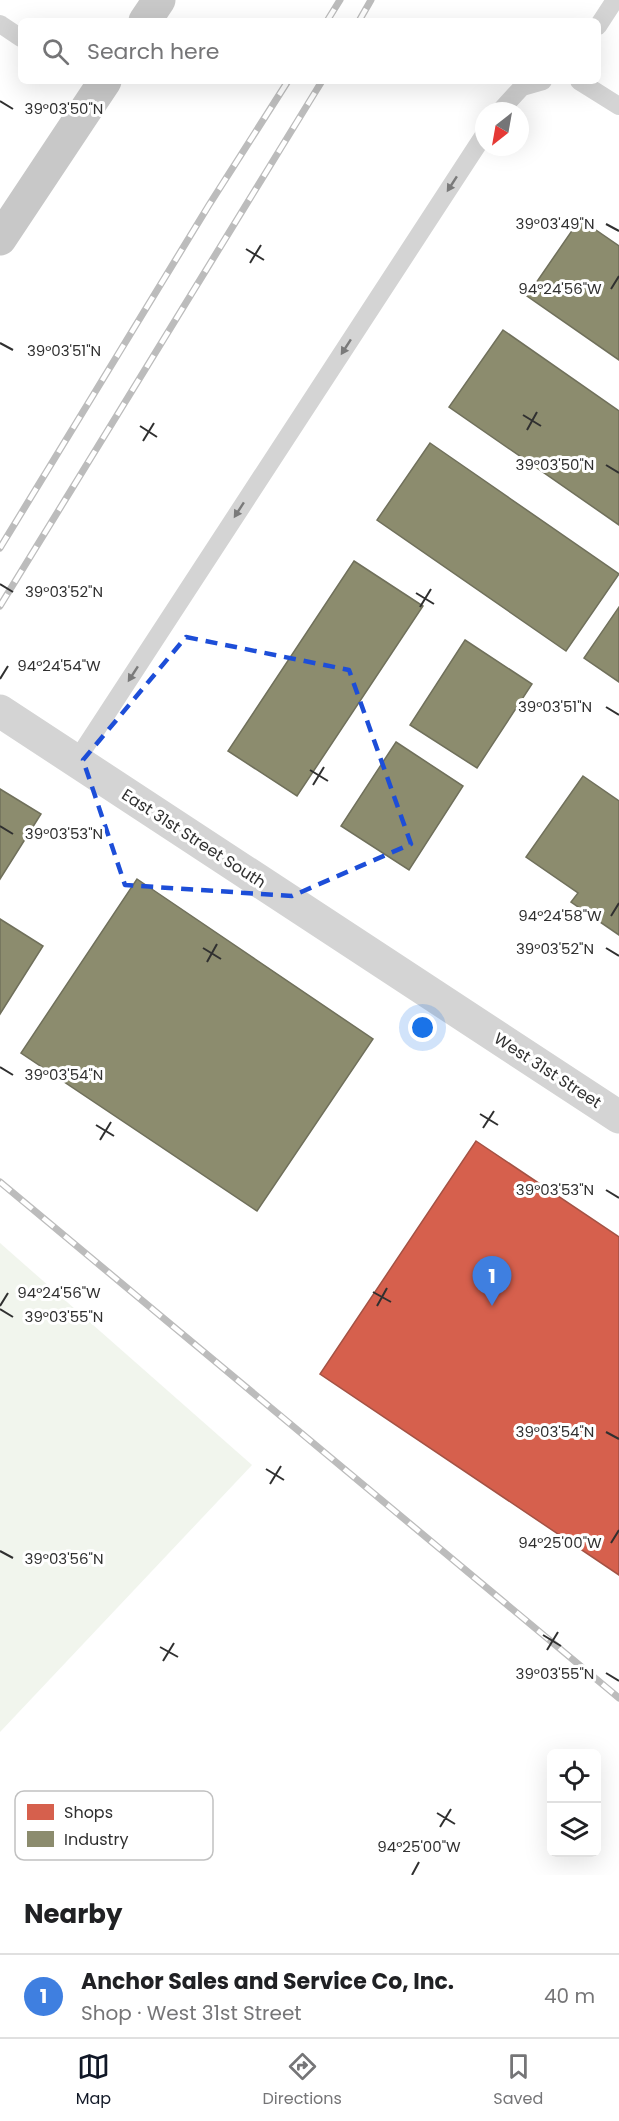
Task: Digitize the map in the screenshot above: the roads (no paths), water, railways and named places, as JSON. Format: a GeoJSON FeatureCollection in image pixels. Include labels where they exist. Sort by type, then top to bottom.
{"type":"FeatureCollection","features":[{"type":"Feature","properties":{"kind":"main road"},"geometry":{"type":"LineString","coordinates":[[0,239],[97,84]]}},
{"type":"Feature","properties":{"kind":"street","name":"East 31st Street South"},"geometry":{"type":"LineString","coordinates":[[0,711],[478,1024]]}},
{"type":"Feature","properties":{"kind":"street","name":"West 31st Street"},"geometry":{"type":"LineString","coordinates":[[478,1024],[619,1117]]}},
{"type":"Feature","properties":{"kind":"lane"},"geometry":{"type":"LineString","coordinates":[[601,21],[615,0]]}},
{"type":"Feature","properties":{"kind":"lane"},"geometry":{"type":"LineString","coordinates":[[0,24],[18,36]]}},
{"type":"Feature","properties":{"kind":"lane"},"geometry":{"type":"LineString","coordinates":[[508,102],[522,87],[532,84]]}},
{"type":"Feature","properties":{"kind":"lane"},"geometry":{"type":"LineString","coordinates":[[584,84],[619,106]]}},
{"type":"Feature","properties":{"kind":"lane"},"geometry":{"type":"LineString","coordinates":[[76,761],[475,149]]}},
{"type":"Feature","properties":{"kind":"railway"},"geometry":{"type":"LineString","coordinates":[[329,18],[340,0]]}},
{"type":"Feature","properties":{"kind":"railway"},"geometry":{"type":"LineString","coordinates":[[361,18],[371,0]]}},
{"type":"Feature","properties":{"kind":"railway"},"geometry":{"type":"LineString","coordinates":[[0,548],[209,205],[286,84]]}},
{"type":"Feature","properties":{"kind":"railway"},"geometry":{"type":"LineString","coordinates":[[0,606],[320,84]]}},
{"type":"Feature","properties":{"kind":"railway"},"geometry":{"type":"LineString","coordinates":[[0,1182],[619,1698]]}},
{"type":"Feature","properties":{"kind":"place","name":"Anchor Sales and Service Co, Inc."},"geometry":{"type":"Point","coordinates":[492,1306]}}]}
